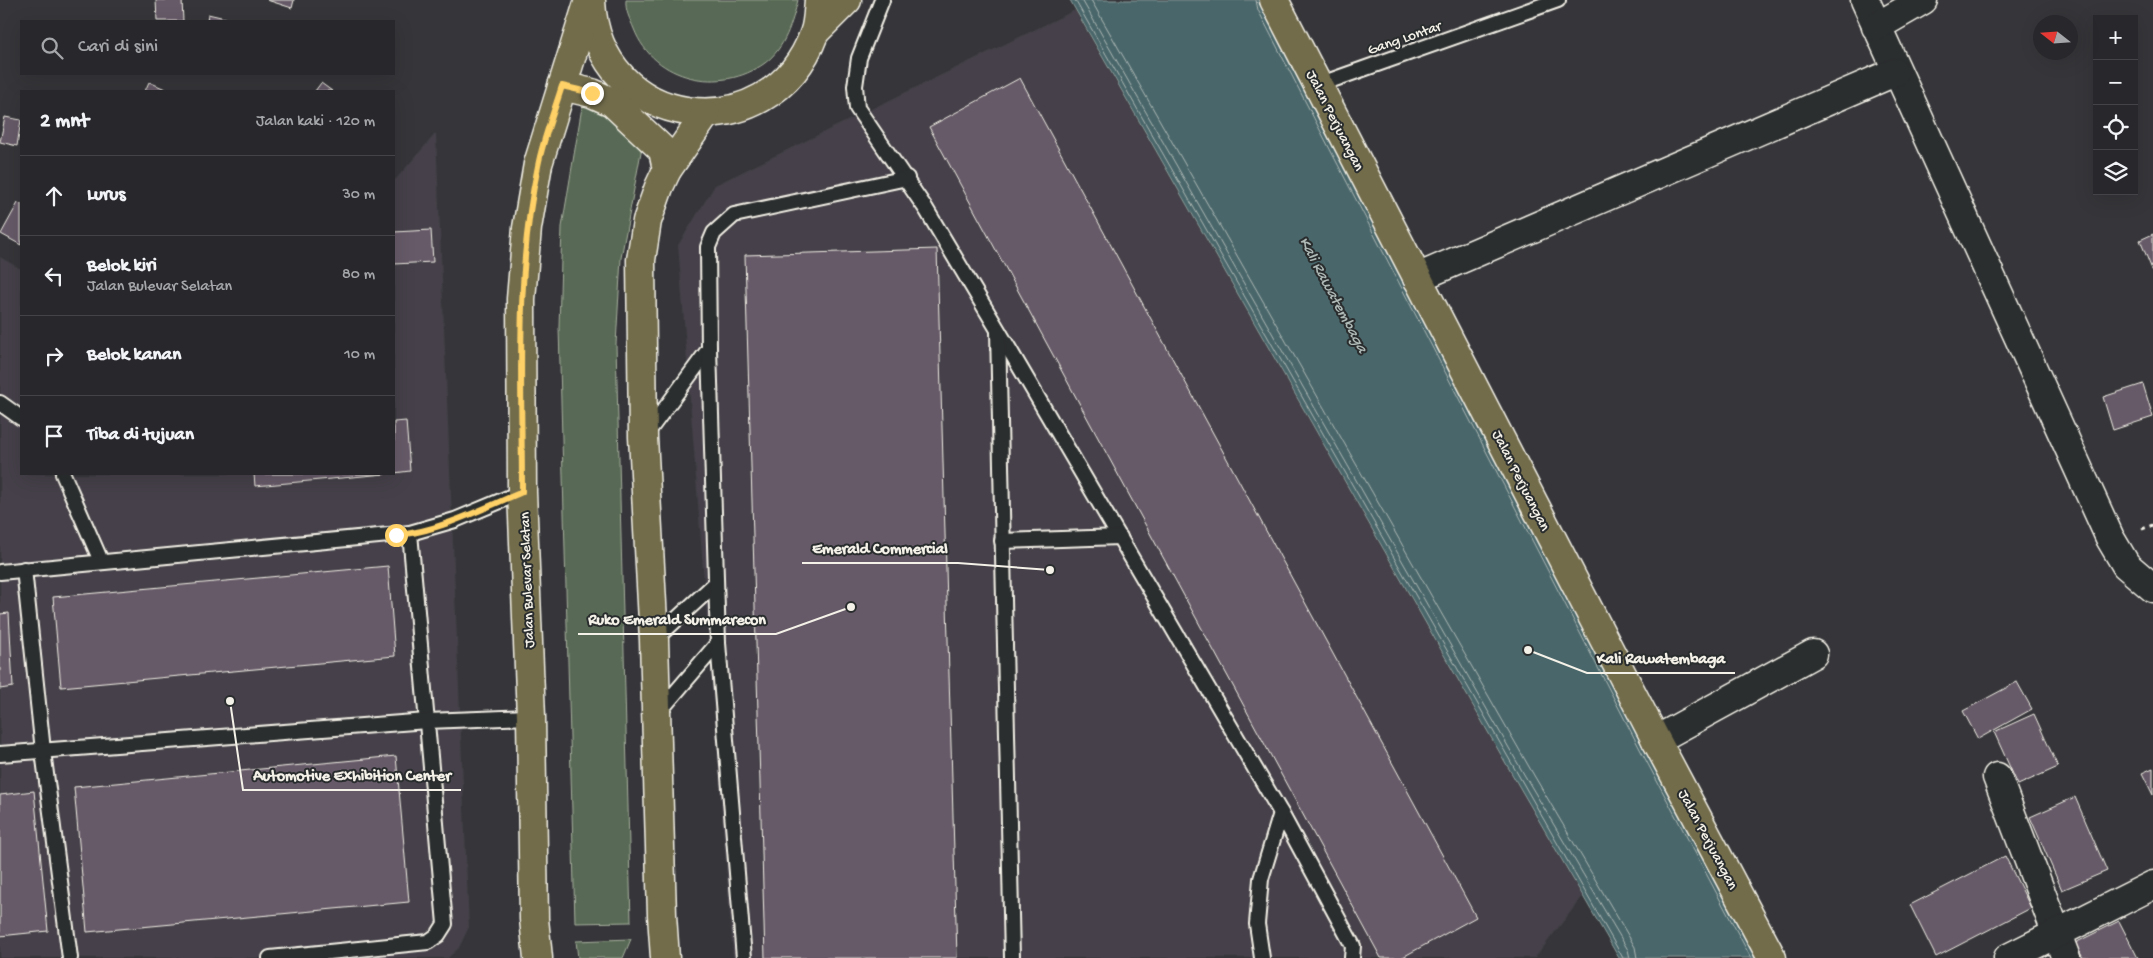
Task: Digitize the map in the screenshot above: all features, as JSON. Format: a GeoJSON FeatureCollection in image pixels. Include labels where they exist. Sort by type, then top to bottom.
{"type":"FeatureCollection","features":[{"type":"Feature","properties":{"kind":"main road","name":"Jalan Bulevar Selatan"},"geometry":{"type":"LineString","coordinates":[[538,958],[534,919],[531,717],[522,492],[521,298],[527,228],[538,164],[590,0]]}},
{"type":"Feature","properties":{"kind":"main road"},"geometry":{"type":"LineString","coordinates":[[590,0],[593,21],[600,45],[621,77],[651,100],[687,112],[706,114],[740,109],[771,93],[790,76],[807,52],[816,32],[819,0]]}},
{"type":"Feature","properties":{"kind":"main road"},"geometry":{"type":"LineString","coordinates":[[816,32],[847,0]]}},
{"type":"Feature","properties":{"kind":"main road","name":"Jalan Perjuangan"},"geometry":{"type":"LineString","coordinates":[[1274,0],[1656,740],[1772,958]]}},
{"type":"Feature","properties":{"kind":"main road"},"geometry":{"type":"LineString","coordinates":[[562,86],[592,93],[612,102],[663,150],[667,170]]}},
{"type":"Feature","properties":{"kind":"main road"},"geometry":{"type":"LineString","coordinates":[[665,958],[662,915],[654,640],[643,437],[641,254],[647,221],[667,170],[706,114]]}},
{"type":"Feature","properties":{"kind":"street"},"geometry":{"type":"LineString","coordinates":[[1865,0],[1896,72],[2110,538],[2126,565],[2153,588]]}},
{"type":"Feature","properties":{"kind":"street"},"geometry":{"type":"LineString","coordinates":[[1876,27],[1923,0]]}},
{"type":"Feature","properties":{"kind":"street"},"geometry":{"type":"LineString","coordinates":[[1417,278],[1896,72]]}},
{"type":"Feature","properties":{"kind":"street"},"geometry":{"type":"LineString","coordinates":[[1656,740],[1813,654]]}},
{"type":"Feature","properties":{"kind":"street"},"geometry":{"type":"LineString","coordinates":[[1997,776],[2061,947]]}},
{"type":"Feature","properties":{"kind":"street"},"geometry":{"type":"LineString","coordinates":[[2008,958],[2061,947],[2153,885]]}},
{"type":"Feature","properties":{"kind":"lane"},"geometry":{"type":"LineString","coordinates":[[882,0],[859,58],[855,86],[857,108],[906,178],[998,330],[1281,813],[1353,946],[1352,958]]}},
{"type":"Feature","properties":{"kind":"lane","name":"Gang Lontar"},"geometry":{"type":"LineString","coordinates":[[1318,85],[1558,0]]}},
{"type":"Feature","properties":{"kind":"lane"},"geometry":{"type":"LineString","coordinates":[[744,958],[718,643],[709,349],[708,246],[714,233],[734,215],[906,178]]}},
{"type":"Feature","properties":{"kind":"lane"},"geometry":{"type":"LineString","coordinates":[[998,330],[1012,958]]}},
{"type":"Feature","properties":{"kind":"lane"},"geometry":{"type":"LineString","coordinates":[[643,437],[709,349]]}},
{"type":"Feature","properties":{"kind":"lane"},"geometry":{"type":"LineString","coordinates":[[0,403],[20,417]]}},
{"type":"Feature","properties":{"kind":"lane"},"geometry":{"type":"LineString","coordinates":[[63,475],[101,561]]}},
{"type":"Feature","properties":{"kind":"lane"},"geometry":{"type":"LineString","coordinates":[[0,572],[410,533],[455,520],[522,492]]}},
{"type":"Feature","properties":{"kind":"lane"},"geometry":{"type":"LineString","coordinates":[[270,958],[428,942],[441,932],[445,924],[410,533]]}},
{"type":"Feature","properties":{"kind":"lane"},"geometry":{"type":"LineString","coordinates":[[1002,541],[1120,537]]}},
{"type":"Feature","properties":{"kind":"lane"},"geometry":{"type":"LineString","coordinates":[[24,569],[43,751],[70,958]]}},
{"type":"Feature","properties":{"kind":"lane"},"geometry":{"type":"LineString","coordinates":[[654,640],[716,583]]}},
{"type":"Feature","properties":{"kind":"lane"},"geometry":{"type":"LineString","coordinates":[[656,715],[718,643]]}},
{"type":"Feature","properties":{"kind":"lane"},"geometry":{"type":"LineString","coordinates":[[0,754],[428,721],[531,717]]}},
{"type":"Feature","properties":{"kind":"lane"},"geometry":{"type":"LineString","coordinates":[[1262,958],[1257,924],[1261,879],[1281,813]]}},
{"type":"Feature","properties":{"kind":"shaded area"},"geometry":{"type":"Polygon","coordinates":[[[1075,10],[1583,896],[1535,958],[733,958],[678,245],[715,185],[1075,10]]]}},
{"type":"Feature","properties":{"kind":"shaded area"},"geometry":{"type":"Polygon","coordinates":[[[436,133],[469,927],[459,948],[448,958],[0,958],[0,257],[20,268],[20,475],[395,475],[395,180],[436,133]]]}},
{"type":"Feature","properties":{"kind":"green space"},"geometry":{"type":"Polygon","coordinates":[[[626,0],[798,0],[783,43],[772,57],[748,73],[729,78],[709,80],[690,77],[673,71],[657,61],[644,47],[634,29],[627,11],[626,0]]]}},
{"type":"Feature","properties":{"kind":"green space"},"geometry":{"type":"Polygon","coordinates":[[[590,99],[641,133],[641,152],[621,258],[616,344],[631,922],[575,923],[559,327],[562,227],[582,107],[590,99]]]}},
{"type":"Feature","properties":{"kind":"green space"},"geometry":{"type":"Polygon","coordinates":[[[631,939],[623,958],[578,958],[576,941],[631,939]]]}},
{"type":"Feature","properties":{"kind":"water"},"geometry":{"type":"Polygon","coordinates":[[[1070,0],[1274,0],[1772,958],[1619,958],[1070,0]]]}},
{"type":"Feature","properties":{"kind":"building"},"geometry":{"type":"Polygon","coordinates":[[[156,0],[182,0],[183,20],[157,20],[156,0]]]}},
{"type":"Feature","properties":{"kind":"building"},"geometry":{"type":"Polygon","coordinates":[[[267,0],[294,0],[292,8],[267,0]]]}},
{"type":"Feature","properties":{"kind":"building"},"geometry":{"type":"Polygon","coordinates":[[[208,14],[234,20],[207,20],[208,14]]]}},
{"type":"Feature","properties":{"kind":"building"},"geometry":{"type":"Polygon","coordinates":[[[1020,78],[1476,917],[1401,958],[1381,958],[929,127],[1020,78]]]}},
{"type":"Feature","properties":{"kind":"building"},"geometry":{"type":"Polygon","coordinates":[[[149,82],[168,90],[145,90],[149,82]]]}},
{"type":"Feature","properties":{"kind":"building"},"geometry":{"type":"Polygon","coordinates":[[[321,83],[331,90],[316,90],[321,83]]]}},
{"type":"Feature","properties":{"kind":"building"},"geometry":{"type":"Polygon","coordinates":[[[5,117],[20,120],[17,146],[0,142],[5,117]]]}},
{"type":"Feature","properties":{"kind":"building"},"geometry":{"type":"Polygon","coordinates":[[[18,203],[20,204],[20,244],[1,234],[18,203]]]}},
{"type":"Feature","properties":{"kind":"building"},"geometry":{"type":"Polygon","coordinates":[[[431,230],[433,262],[395,264],[395,232],[431,230]]]}},
{"type":"Feature","properties":{"kind":"building"},"geometry":{"type":"Polygon","coordinates":[[[2153,234],[2153,272],[2140,240],[2153,234]]]}},
{"type":"Feature","properties":{"kind":"building"},"geometry":{"type":"Polygon","coordinates":[[[937,249],[957,958],[765,958],[745,255],[937,249]]]}},
{"type":"Feature","properties":{"kind":"building"},"geometry":{"type":"Polygon","coordinates":[[[2143,384],[2153,417],[2113,430],[2103,397],[2143,384]]]}},
{"type":"Feature","properties":{"kind":"building"},"geometry":{"type":"Polygon","coordinates":[[[406,421],[410,471],[395,473],[395,422],[406,421]]]}},
{"type":"Feature","properties":{"kind":"building"},"geometry":{"type":"Polygon","coordinates":[[[254,475],[374,475],[255,486],[254,475]]]}},
{"type":"Feature","properties":{"kind":"building"},"geometry":{"type":"Polygon","coordinates":[[[388,566],[395,656],[61,687],[53,597],[388,566]]]}},
{"type":"Feature","properties":{"kind":"building"},"geometry":{"type":"Polygon","coordinates":[[[9,613],[13,687],[0,689],[0,614],[9,613]]]}},
{"type":"Feature","properties":{"kind":"building"},"geometry":{"type":"Polygon","coordinates":[[[2017,682],[2032,709],[1978,739],[1963,711],[2017,682]]]}},
{"type":"Feature","properties":{"kind":"building"},"geometry":{"type":"Polygon","coordinates":[[[2034,714],[2058,767],[2018,785],[1994,732],[2034,714]]]}},
{"type":"Feature","properties":{"kind":"building"},"geometry":{"type":"Polygon","coordinates":[[[396,756],[409,902],[87,932],[74,787],[396,756]]]}},
{"type":"Feature","properties":{"kind":"building"},"geometry":{"type":"Polygon","coordinates":[[[2153,768],[2153,795],[2142,773],[2153,768]]]}},
{"type":"Feature","properties":{"kind":"building"},"geometry":{"type":"Polygon","coordinates":[[[34,791],[48,931],[0,936],[0,795],[34,791]]]}},
{"type":"Feature","properties":{"kind":"building"},"geometry":{"type":"Polygon","coordinates":[[[2075,797],[2107,871],[2062,890],[2030,817],[2075,797]]]}},
{"type":"Feature","properties":{"kind":"building"},"geometry":{"type":"Polygon","coordinates":[[[2005,856],[2031,908],[1936,957],[1910,905],[2005,856]]]}},
{"type":"Feature","properties":{"kind":"building"},"geometry":{"type":"Polygon","coordinates":[[[2119,921],[2138,958],[2083,958],[2075,943],[2119,921]]]}},
{"type":"Feature","properties":{"kind":"place","name":"Emerald Commercial"},"geometry":{"type":"Point","coordinates":[1050,570]}},
{"type":"Feature","properties":{"kind":"place","name":"Ruko Emerald Summarecon"},"geometry":{"type":"Point","coordinates":[851,607]}},
{"type":"Feature","properties":{"kind":"place","name":"Kali Rawatembaga"},"geometry":{"type":"Point","coordinates":[1528,650]}},
{"type":"Feature","properties":{"kind":"place","name":"Automotive Exhibition Center"},"geometry":{"type":"Point","coordinates":[230,701]}},
{"type":"Feature","properties":{"kind":"route"},"geometry":{"type":"LineString","coordinates":[[396,535],[410,533],[455,520],[522,492],[521,298],[527,228],[538,164],[562,86],[592,93]]}}]}
